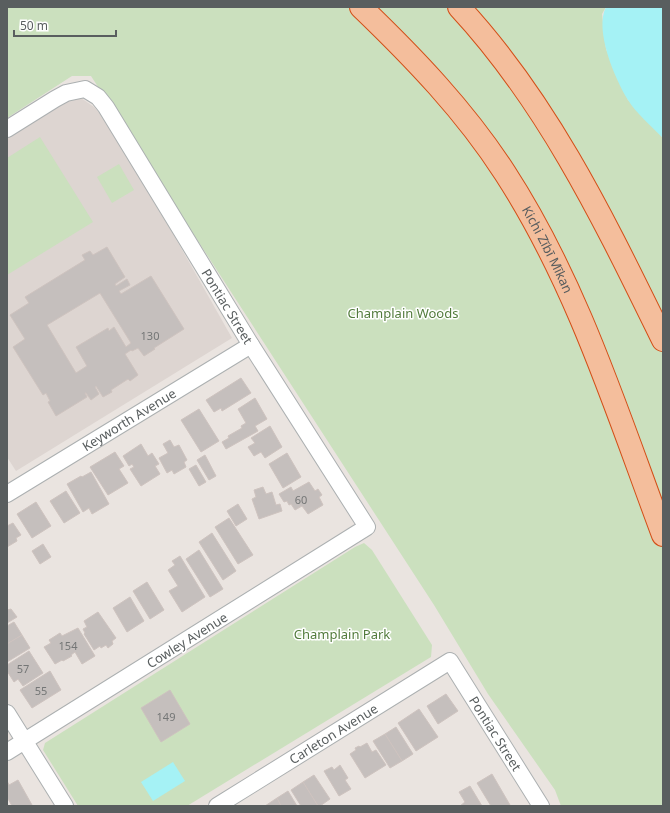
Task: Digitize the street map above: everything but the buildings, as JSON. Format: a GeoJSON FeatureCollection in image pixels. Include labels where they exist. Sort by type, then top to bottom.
{"type":"FeatureCollection","features":[{"type":"Feature","properties":{"kind":"highway","name":"Kichi Zībī Mīkan"},"geometry":{"type":"LineString","coordinates":[[361,7],[427,73],[468,122],[504,172],[524,204],[558,266],[590,339],[660,526]]}},
{"type":"Feature","properties":{"kind":"highway"},"geometry":{"type":"LineString","coordinates":[[459,7],[495,48],[531,98],[562,145],[592,199],[663,340]]}},
{"type":"Feature","properties":{"kind":"street","name":"Pontiac Street"},"geometry":{"type":"LineString","coordinates":[[7,129],[55,98],[66,93],[85,88],[98,98],[106,107],[251,344],[367,528]]}},
{"type":"Feature","properties":{"kind":"street","name":"Keyworth Avenue"},"geometry":{"type":"LineString","coordinates":[[7,494],[251,344]]}},
{"type":"Feature","properties":{"kind":"street","name":"Cowley Avenue"},"geometry":{"type":"LineString","coordinates":[[7,752],[367,528]]}},
{"type":"Feature","properties":{"kind":"street","name":"Pontiac Street"},"geometry":{"type":"LineString","coordinates":[[450,661],[541,806]]}},
{"type":"Feature","properties":{"kind":"street","name":"Carleton Avenue"},"geometry":{"type":"LineString","coordinates":[[217,806],[450,661]]}},
{"type":"Feature","properties":{"kind":"street"},"geometry":{"type":"LineString","coordinates":[[7,713],[65,806]]}},
{"type":"Feature","properties":{"kind":"shaded area"},"geometry":{"type":"Polygon","coordinates":[[[81,98],[94,107],[102,116],[172,232],[232,338],[16,471],[7,457],[7,137],[62,102],[81,98]]]}},
{"type":"Feature","properties":{"kind":"green space","name":"Champlain Woods"},"geometry":{"type":"Polygon","coordinates":[[[7,7],[606,7],[602,14],[606,49],[628,100],[663,138],[663,806],[561,806],[555,790],[488,694],[434,605],[91,76],[72,76],[7,118],[7,7]]]}},
{"type":"Feature","properties":{"kind":"green space"},"geometry":{"type":"Polygon","coordinates":[[[40,137],[93,222],[7,275],[7,158],[40,137]]]}},
{"type":"Feature","properties":{"kind":"green space"},"geometry":{"type":"Polygon","coordinates":[[[119,164],[134,190],[112,203],[97,177],[119,164]]]}},
{"type":"Feature","properties":{"kind":"green space","name":"Champlain Park"},"geometry":{"type":"Polygon","coordinates":[[[364,543],[372,550],[432,645],[431,657],[187,806],[78,806],[43,750],[45,743],[355,547],[364,543]]]}},
{"type":"Feature","properties":{"kind":"water"},"geometry":{"type":"Polygon","coordinates":[[[606,7],[663,7],[663,138],[631,105],[617,80],[604,41],[603,17],[606,7]]]}},
{"type":"Feature","properties":{"kind":"water"},"geometry":{"type":"Polygon","coordinates":[[[173,762],[185,781],[153,801],[141,782],[173,762]]]}}]}
